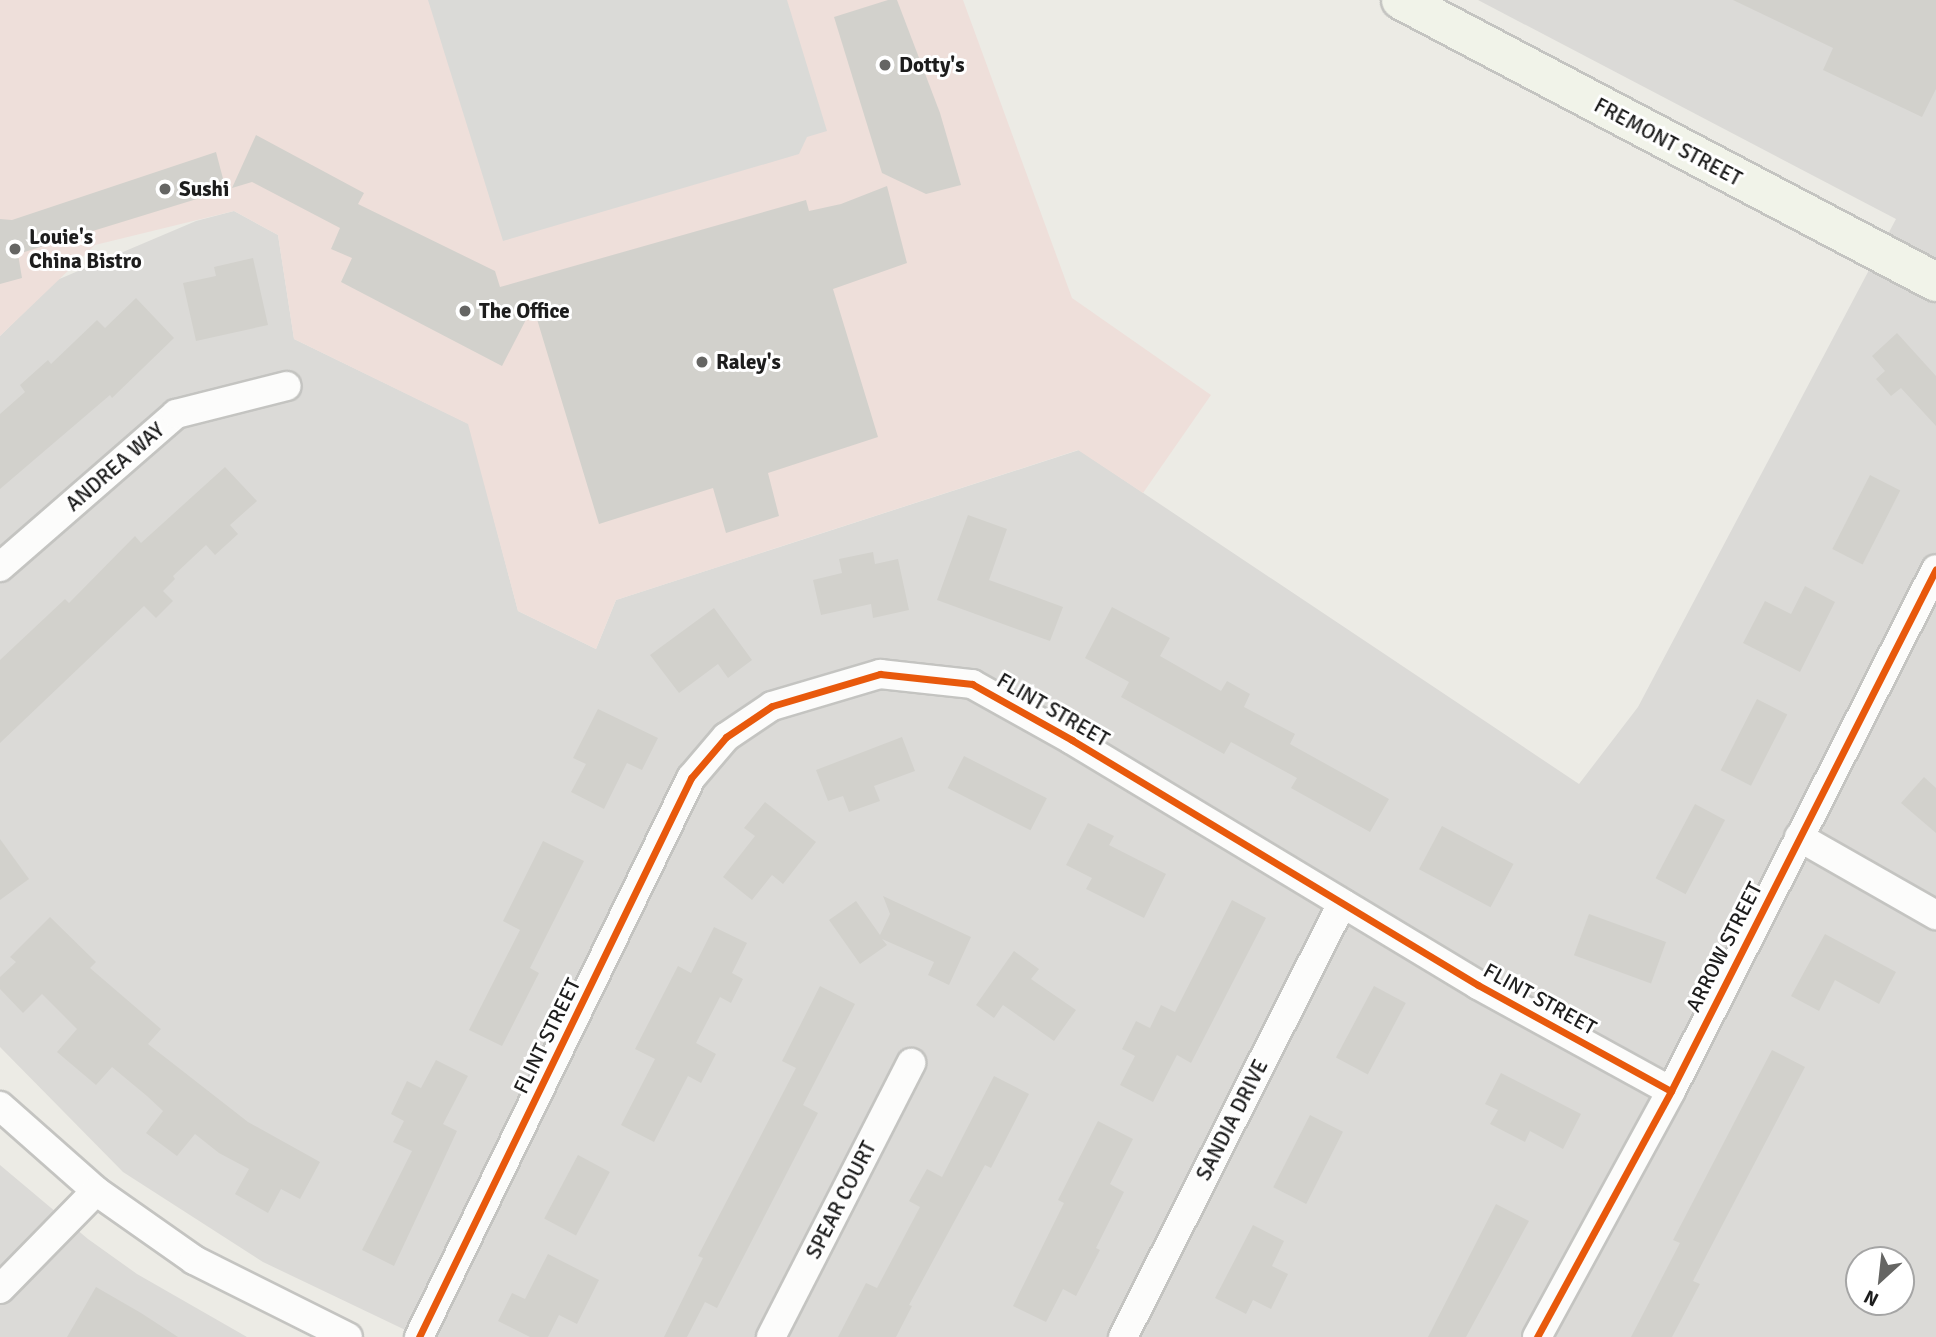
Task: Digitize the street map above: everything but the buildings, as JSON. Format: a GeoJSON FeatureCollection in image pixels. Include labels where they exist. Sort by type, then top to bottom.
{"type":"FeatureCollection","features":[{"type":"Feature","properties":{"kind":"street","name":"FREMONT STREET"},"geometry":{"type":"LineString","coordinates":[[1401,0],[1936,282]]}},
{"type":"Feature","properties":{"kind":"street","name":"ANDREA WAY"},"geometry":{"type":"LineString","coordinates":[[0,567],[176,414],[287,386]]}},
{"type":"Feature","properties":{"kind":"street","name":"ARROW STREET"},"geometry":{"type":"LineString","coordinates":[[1537,1337],[1671,1091],[1936,569]]}},
{"type":"Feature","properties":{"kind":"street","name":"FLINT STREET"},"geometry":{"type":"LineString","coordinates":[[419,1337],[691,778],[726,737],[772,706],[880,674],[972,684],[1072,740],[1479,985],[1671,1091]]}},
{"type":"Feature","properties":{"kind":"street"},"geometry":{"type":"LineString","coordinates":[[1799,837],[1936,915]]}},
{"type":"Feature","properties":{"kind":"street","name":"SANDIA DRIVE"},"geometry":{"type":"LineString","coordinates":[[1123,1337],[1342,903]]}},
{"type":"Feature","properties":{"kind":"street","name":"SPEAR COURT"},"geometry":{"type":"LineString","coordinates":[[771,1337],[911,1063]]}},
{"type":"Feature","properties":{"kind":"street"},"geometry":{"type":"LineString","coordinates":[[0,1106],[96,1191],[194,1260],[348,1337]]}},
{"type":"Feature","properties":{"kind":"street"},"geometry":{"type":"LineString","coordinates":[[0,1289],[96,1191]]}},
{"type":"Feature","properties":{"kind":"shaded area"},"geometry":{"type":"Polygon","coordinates":[[[0,0],[963,0],[1072,298],[1211,395],[1143,493],[1078,450],[616,600],[596,649],[518,611],[468,424],[294,339],[278,235],[234,211],[95,245],[0,336],[0,0]]]}},
{"type":"Feature","properties":{"kind":"shaded area"},"geometry":{"type":"Polygon","coordinates":[[[428,0],[787,0],[827,131],[807,137],[799,154],[503,241],[428,0]]]}},
{"type":"Feature","properties":{"kind":"shaded area"},"geometry":{"type":"Polygon","coordinates":[[[1478,0],[1936,0],[1936,1337],[420,1337],[263,1262],[123,1172],[0,1047],[0,336],[57,280],[196,221],[234,211],[278,235],[294,339],[469,424],[518,611],[596,649],[616,600],[1079,450],[1579,784],[1638,707],[1896,219],[1478,0]]]}},
{"type":"Feature","properties":{"kind":"shaded area"},"geometry":{"type":"Polygon","coordinates":[[[0,1165],[88,1239],[137,1274],[247,1337],[0,1337],[0,1165]]]}},
{"type":"Feature","properties":{"kind":"cycle path"},"geometry":{"type":"LineString","coordinates":[[1537,1337],[1671,1091],[1936,569]]}},
{"type":"Feature","properties":{"kind":"cycle path"},"geometry":{"type":"LineString","coordinates":[[419,1337],[691,778],[726,737],[772,706],[880,674],[972,684],[1072,740],[1478,985],[1671,1091]]}},
{"type":"Feature","properties":{"kind":"place","name":"Dotty's"},"geometry":{"type":"Point","coordinates":[885,65]}},
{"type":"Feature","properties":{"kind":"place","name":"Sushi"},"geometry":{"type":"Point","coordinates":[165,189]}},
{"type":"Feature","properties":{"kind":"place","name":"Louie's China Bistro"},"geometry":{"type":"Point","coordinates":[15,249]}},
{"type":"Feature","properties":{"kind":"place","name":"The Office"},"geometry":{"type":"Point","coordinates":[465,311]}},
{"type":"Feature","properties":{"kind":"place","name":"Raley's"},"geometry":{"type":"Point","coordinates":[702,362]}}]}
